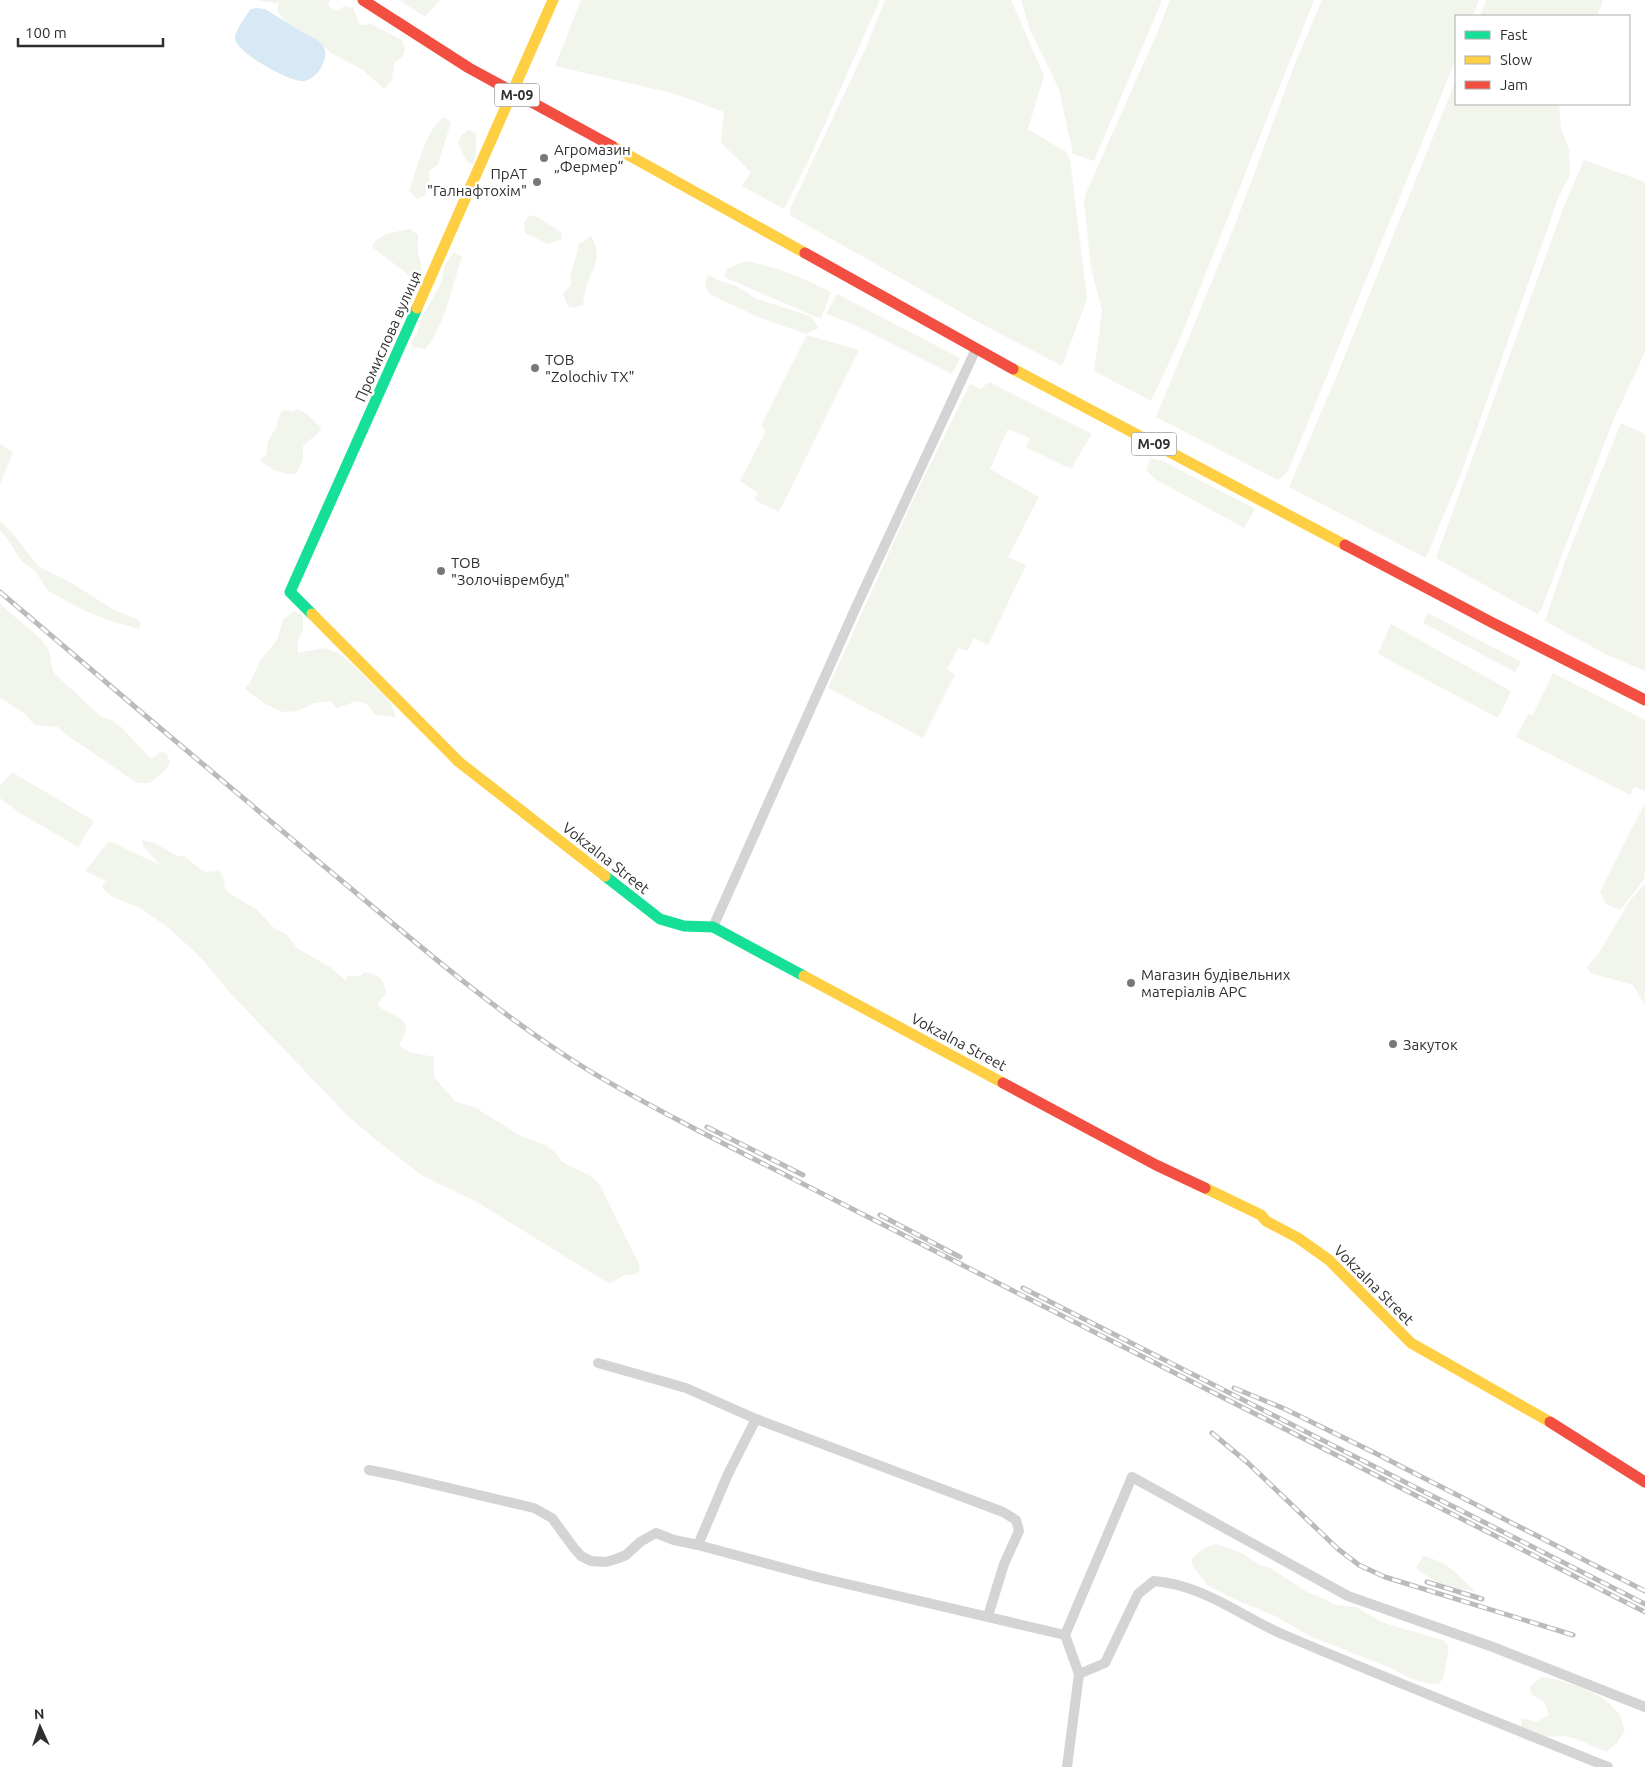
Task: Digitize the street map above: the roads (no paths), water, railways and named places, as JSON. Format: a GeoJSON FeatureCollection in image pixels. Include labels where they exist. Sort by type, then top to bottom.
{"type":"FeatureCollection","features":[{"type":"Feature","properties":{"kind":"main road","name":"Промислова вулиця"},"geometry":{"type":"LineString","coordinates":[[290,592],[553,0]]}},
{"type":"Feature","properties":{"kind":"main road","name":"М-09"},"geometry":{"type":"LineString","coordinates":[[366,2],[469,68],[677,181],[976,349],[1491,622],[1645,700]]}},
{"type":"Feature","properties":{"kind":"main road","name":"Vokzalna Street"},"geometry":{"type":"LineString","coordinates":[[290,592],[459,762],[660,919],[684,926],[713,927],[1156,1165],[1261,1215],[1266,1221],[1298,1238],[1329,1260],[1411,1343],[1549,1421],[1645,1482]]}},
{"type":"Feature","properties":{"kind":"street"},"geometry":{"type":"LineString","coordinates":[[713,927],[860,598],[976,349]]}},
{"type":"Feature","properties":{"kind":"street"},"geometry":{"type":"LineString","coordinates":[[598,1363],[686,1388],[756,1419],[1003,1512],[1016,1520],[1019,1530],[1004,1564],[988,1616]]}},
{"type":"Feature","properties":{"kind":"street"},"geometry":{"type":"LineString","coordinates":[[698,1545],[728,1474],[756,1419]]}},
{"type":"Feature","properties":{"kind":"street"},"geometry":{"type":"LineString","coordinates":[[370,1470],[534,1508],[552,1518],[574,1548],[591,1561],[606,1562],[626,1555],[640,1542],[656,1533],[674,1540],[816,1577],[1065,1635]]}},
{"type":"Feature","properties":{"kind":"street"},"geometry":{"type":"LineString","coordinates":[[1066,1767],[1079,1674],[1065,1635],[1132,1477],[1348,1596],[1493,1646],[1645,1707]]}},
{"type":"Feature","properties":{"kind":"street"},"geometry":{"type":"LineString","coordinates":[[1079,1674],[1104,1663],[1138,1594],[1154,1581],[1171,1582],[1189,1587],[1280,1633],[1608,1767]]}},
{"type":"Feature","properties":{"kind":"water"},"geometry":{"type":"Polygon","coordinates":[[[251,9],[265,9],[321,43],[324,48],[324,60],[318,72],[309,80],[297,80],[277,72],[254,59],[238,45],[235,36],[251,9]]]}},
{"type":"Feature","properties":{"kind":"railway"},"geometry":{"type":"LineString","coordinates":[[0,592],[442,964],[527,1030],[557,1050],[625,1091],[695,1129],[1645,1612]]}},
{"type":"Feature","properties":{"kind":"railway"},"geometry":{"type":"LineString","coordinates":[[707,1127],[803,1175]]}},
{"type":"Feature","properties":{"kind":"railway"},"geometry":{"type":"LineString","coordinates":[[880,1215],[960,1257]]}},
{"type":"Feature","properties":{"kind":"railway"},"geometry":{"type":"LineString","coordinates":[[1023,1288],[1645,1604]]}},
{"type":"Feature","properties":{"kind":"railway"},"geometry":{"type":"LineString","coordinates":[[1234,1388],[1285,1409],[1375,1453],[1645,1591]]}},
{"type":"Feature","properties":{"kind":"railway"},"geometry":{"type":"LineString","coordinates":[[1212,1433],[1248,1463],[1338,1549],[1359,1565],[1385,1577],[1573,1635]]}},
{"type":"Feature","properties":{"kind":"railway"},"geometry":{"type":"LineString","coordinates":[[1427,1582],[1482,1599]]}},
{"type":"Feature","properties":{"kind":"place","name":"Агромазин „Фермер“"},"geometry":{"type":"Point","coordinates":[544,158]}},
{"type":"Feature","properties":{"kind":"place","name":"ПрАТ \"Галнафтохім\""},"geometry":{"type":"Point","coordinates":[537,182]}},
{"type":"Feature","properties":{"kind":"place","name":"ТОВ \"Zolochiv TX\""},"geometry":{"type":"Point","coordinates":[535,368]}},
{"type":"Feature","properties":{"kind":"place","name":"ТОВ \"Золочіврембуд\""},"geometry":{"type":"Point","coordinates":[441,571]}},
{"type":"Feature","properties":{"kind":"place","name":"Магазин будівельних матеріалів APC"},"geometry":{"type":"Point","coordinates":[1131,983]}},
{"type":"Feature","properties":{"kind":"place","name":"Закуток"},"geometry":{"type":"Point","coordinates":[1393,1044]}}]}
